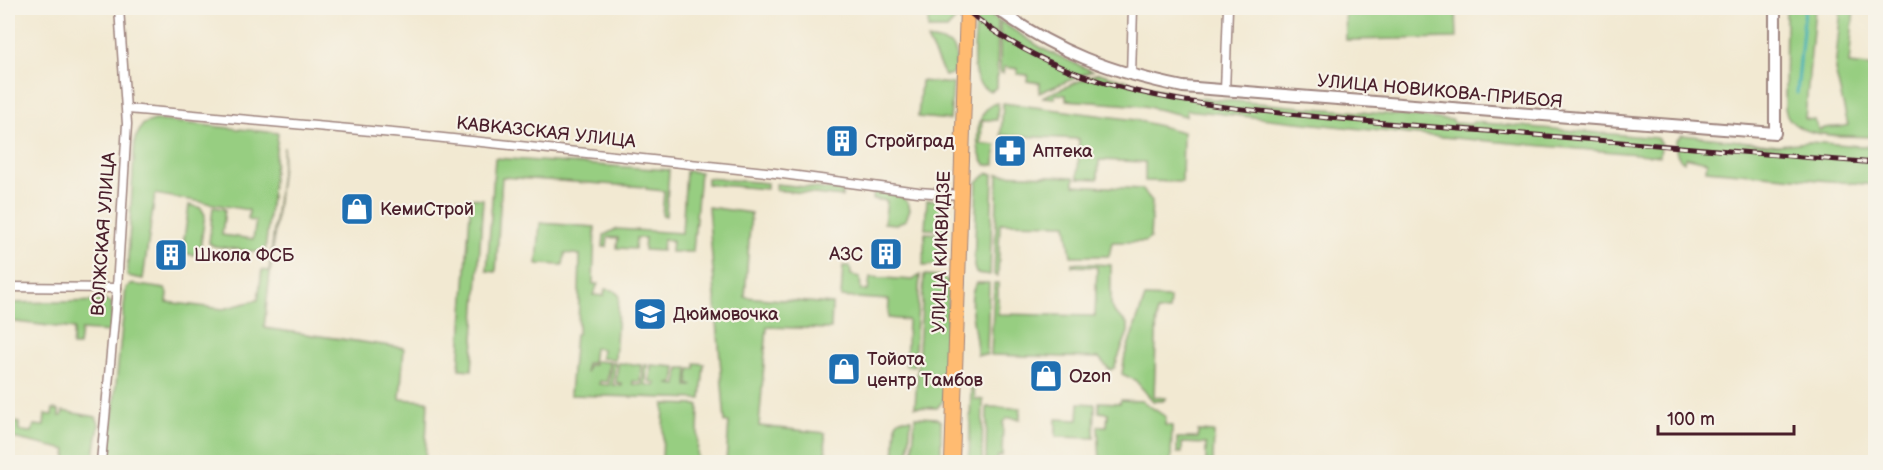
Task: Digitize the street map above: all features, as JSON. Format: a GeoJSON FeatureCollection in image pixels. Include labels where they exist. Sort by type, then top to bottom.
{"type":"FeatureCollection","features":[{"type":"Feature","properties":{"kind":"main road","name":"УЛИЦА КИКВИДЗЕ"},"geometry":{"type":"LineString","coordinates":[[952,462],[967,8]]}},
{"type":"Feature","properties":{"kind":"street","name":"ВОЛЖСКАЯ УЛИЦА"},"geometry":{"type":"LineString","coordinates":[[100,462],[117,288],[128,109],[119,8]]}},
{"type":"Feature","properties":{"kind":"street","name":"УЛИЦА НОВИКОВА-ПРИБОЯ"},"geometry":{"type":"LineString","coordinates":[[996,8],[1047,42],[1104,68],[1183,87],[1775,133],[1775,8]]}},
{"type":"Feature","properties":{"kind":"street"},"geometry":{"type":"LineString","coordinates":[[1131,75],[1133,8]]}},
{"type":"Feature","properties":{"kind":"street"},"geometry":{"type":"LineString","coordinates":[[1225,91],[1228,8]]}},
{"type":"Feature","properties":{"kind":"street","name":"КАВКАЗСКАЯ УЛИЦА"},"geometry":{"type":"LineString","coordinates":[[128,109],[422,135],[961,195]]}},
{"type":"Feature","properties":{"kind":"street"},"geometry":{"type":"LineString","coordinates":[[8,287],[117,288]]}},
{"type":"Feature","properties":{"kind":"green space"},"geometry":{"type":"Polygon","coordinates":[[[929,8],[957,8],[956,19],[947,29],[928,29],[929,8]]]}},
{"type":"Feature","properties":{"kind":"green space"},"geometry":{"type":"Polygon","coordinates":[[[1345,8],[1456,8],[1457,38],[1346,40],[1345,8]]]}},
{"type":"Feature","properties":{"kind":"green space"},"geometry":{"type":"Polygon","coordinates":[[[1786,8],[1815,8],[1805,119],[1814,120],[1819,130],[1848,125],[1835,70],[1841,8],[1854,8],[1849,64],[1875,67],[1875,137],[1822,134],[1797,126],[1789,119],[1785,108],[1786,8]]]}},
{"type":"Feature","properties":{"kind":"green space"},"geometry":{"type":"Polygon","coordinates":[[[983,12],[998,20],[997,87],[991,91],[983,87],[975,72],[976,22],[978,15],[983,12]]]}},
{"type":"Feature","properties":{"kind":"green space"},"geometry":{"type":"Polygon","coordinates":[[[1000,21],[1043,49],[1092,71],[1039,93],[1040,83],[1027,81],[1028,75],[1017,74],[1018,69],[1004,67],[1003,73],[1000,72],[1000,21]]]}},
{"type":"Feature","properties":{"kind":"green space"},"geometry":{"type":"Polygon","coordinates":[[[927,39],[949,44],[956,52],[952,74],[945,76],[927,39]]]}},
{"type":"Feature","properties":{"kind":"green space"},"geometry":{"type":"Polygon","coordinates":[[[1098,73],[1187,97],[1453,120],[1454,123],[1471,124],[1473,122],[1657,138],[1661,144],[1660,156],[1408,134],[1187,110],[1186,116],[1144,106],[1066,100],[1066,95],[1055,94],[1055,98],[1042,97],[1098,73]]]}},
{"type":"Feature","properties":{"kind":"green space"},"geometry":{"type":"Polygon","coordinates":[[[921,81],[953,84],[950,120],[918,117],[921,81]]]}},
{"type":"Feature","properties":{"kind":"green space"},"geometry":{"type":"Polygon","coordinates":[[[998,103],[997,120],[982,120],[981,144],[996,145],[995,165],[986,165],[979,150],[978,130],[984,112],[990,106],[998,103]]]}},
{"type":"Feature","properties":{"kind":"green space"},"geometry":{"type":"Polygon","coordinates":[[[1003,103],[1136,120],[1183,132],[1182,182],[1145,181],[1145,162],[1099,160],[1098,179],[1078,178],[1079,139],[1001,135],[1003,103]]]}},
{"type":"Feature","properties":{"kind":"green space"},"geometry":{"type":"Polygon","coordinates":[[[155,120],[278,133],[265,253],[214,246],[209,243],[213,207],[225,209],[222,235],[253,239],[256,221],[248,220],[249,210],[155,194],[143,279],[127,276],[135,139],[143,124],[155,120]]]}},
{"type":"Feature","properties":{"kind":"green space"},"geometry":{"type":"Polygon","coordinates":[[[1682,135],[1778,145],[1809,142],[1875,147],[1875,185],[1706,170],[1707,162],[1685,157],[1684,162],[1679,157],[1676,141],[1682,135]]]}},
{"type":"Feature","properties":{"kind":"green space"},"geometry":{"type":"Polygon","coordinates":[[[284,147],[264,328],[404,348],[400,399],[428,401],[425,462],[108,462],[126,288],[132,284],[165,289],[168,294],[167,302],[223,309],[258,300],[262,270],[269,271],[284,147]]]}},
{"type":"Feature","properties":{"kind":"green space"},"geometry":{"type":"Polygon","coordinates":[[[495,158],[669,170],[666,216],[662,215],[664,191],[646,189],[646,187],[502,177],[496,272],[487,271],[495,158]]]}},
{"type":"Feature","properties":{"kind":"green space"},"geometry":{"type":"Polygon","coordinates":[[[686,171],[700,172],[693,252],[671,252],[672,240],[663,240],[662,251],[644,250],[645,238],[636,238],[635,249],[617,248],[618,238],[608,237],[607,247],[603,247],[604,235],[616,229],[682,233],[686,171]]]}},
{"type":"Feature","properties":{"kind":"green space"},"geometry":{"type":"Polygon","coordinates":[[[988,173],[993,174],[990,275],[976,273],[974,267],[977,182],[988,173]]]}},
{"type":"Feature","properties":{"kind":"green space"},"geometry":{"type":"Polygon","coordinates":[[[998,174],[1074,177],[1074,185],[1142,189],[1152,201],[1150,238],[1145,242],[1112,242],[1109,256],[1071,256],[1066,224],[1000,223],[998,276],[994,275],[998,174]]]}},
{"type":"Feature","properties":{"kind":"green space"},"geometry":{"type":"Polygon","coordinates":[[[707,178],[767,183],[767,189],[707,184],[707,178]]]}},
{"type":"Feature","properties":{"kind":"green space"},"geometry":{"type":"Polygon","coordinates":[[[776,184],[842,191],[842,197],[776,190],[776,184]]]}},
{"type":"Feature","properties":{"kind":"green space"},"geometry":{"type":"Polygon","coordinates":[[[874,192],[896,195],[905,199],[910,209],[906,220],[896,224],[884,223],[887,201],[873,199],[874,192]]]}},
{"type":"Feature","properties":{"kind":"green space"},"geometry":{"type":"Polygon","coordinates":[[[471,198],[483,199],[472,370],[459,369],[471,198]]]}},
{"type":"Feature","properties":{"kind":"green space"},"geometry":{"type":"Polygon","coordinates":[[[927,200],[936,200],[944,208],[945,230],[925,229],[927,200]]]}},
{"type":"Feature","properties":{"kind":"green space"},"geometry":{"type":"Polygon","coordinates":[[[189,205],[201,208],[205,215],[200,249],[193,255],[182,253],[189,205]]]}},
{"type":"Feature","properties":{"kind":"green space"},"geometry":{"type":"Polygon","coordinates":[[[708,207],[751,213],[745,297],[832,304],[831,329],[767,327],[759,426],[825,433],[826,462],[726,462],[729,422],[725,422],[708,207]]]}},
{"type":"Feature","properties":{"kind":"green space"},"geometry":{"type":"Polygon","coordinates":[[[540,223],[595,227],[593,284],[598,284],[593,295],[604,296],[605,289],[613,290],[619,295],[615,359],[601,358],[602,349],[594,348],[592,363],[586,363],[586,373],[588,365],[594,365],[594,361],[609,362],[607,382],[600,381],[599,384],[609,385],[611,362],[615,363],[613,385],[622,386],[622,383],[616,383],[618,363],[641,365],[640,382],[633,381],[633,384],[642,385],[644,365],[647,365],[646,385],[655,386],[656,383],[650,382],[651,365],[676,367],[674,383],[668,384],[677,385],[679,368],[688,368],[687,386],[693,386],[688,384],[690,369],[695,369],[695,363],[704,364],[701,399],[570,395],[575,334],[578,333],[580,255],[565,253],[563,265],[537,264],[540,223]]]}},
{"type":"Feature","properties":{"kind":"green space"},"geometry":{"type":"Polygon","coordinates":[[[925,233],[945,234],[943,259],[937,265],[923,266],[925,233]]]}},
{"type":"Feature","properties":{"kind":"green space"},"geometry":{"type":"Polygon","coordinates":[[[1072,263],[1111,265],[1111,305],[1115,313],[1128,324],[1128,332],[1114,368],[1110,370],[1099,358],[991,355],[994,283],[998,283],[998,314],[1095,316],[1097,267],[1072,266],[1072,263]]]}},
{"type":"Feature","properties":{"kind":"green space"},"geometry":{"type":"Polygon","coordinates":[[[843,266],[850,266],[851,275],[860,277],[861,290],[868,291],[870,277],[913,280],[920,275],[914,366],[906,366],[908,320],[888,318],[889,300],[841,297],[843,266]]]}},
{"type":"Feature","properties":{"kind":"green space"},"geometry":{"type":"Polygon","coordinates":[[[924,275],[939,276],[949,281],[943,401],[937,408],[915,407],[924,275]]]}},
{"type":"Feature","properties":{"kind":"green space"},"geometry":{"type":"Polygon","coordinates":[[[977,283],[989,283],[987,355],[977,355],[972,298],[973,289],[977,283]]]}},
{"type":"Feature","properties":{"kind":"green space"},"geometry":{"type":"Polygon","coordinates":[[[1145,297],[1170,298],[1169,311],[1157,311],[1154,397],[1166,398],[1163,401],[1153,401],[1135,380],[1122,374],[1125,355],[1145,297]]]}},
{"type":"Feature","properties":{"kind":"green space"},"geometry":{"type":"Polygon","coordinates":[[[108,301],[112,303],[112,332],[81,330],[79,346],[72,346],[74,329],[8,321],[8,303],[108,301]]]}},
{"type":"Feature","properties":{"kind":"green space"},"geometry":{"type":"Polygon","coordinates":[[[973,382],[975,399],[983,400],[982,462],[969,462],[973,382]]]}},
{"type":"Feature","properties":{"kind":"green space"},"geometry":{"type":"Polygon","coordinates":[[[1121,400],[1142,401],[1166,417],[1165,425],[1172,426],[1171,462],[1100,462],[1098,426],[1107,426],[1108,413],[1099,412],[1099,402],[1120,403],[1121,400]]]}},
{"type":"Feature","properties":{"kind":"green space"},"geometry":{"type":"Polygon","coordinates":[[[1079,403],[1095,404],[1094,438],[1056,437],[1056,419],[1078,420],[1079,403]]]}},
{"type":"Feature","properties":{"kind":"green space"},"geometry":{"type":"Polygon","coordinates":[[[664,404],[699,405],[697,462],[662,462],[664,404]]]}},
{"type":"Feature","properties":{"kind":"green space"},"geometry":{"type":"Polygon","coordinates":[[[987,407],[1020,408],[1020,419],[1008,418],[1003,422],[1002,456],[998,456],[997,462],[986,462],[987,407]]]}},
{"type":"Feature","properties":{"kind":"green space"},"geometry":{"type":"Polygon","coordinates":[[[53,409],[59,410],[59,416],[62,416],[63,411],[96,417],[99,424],[93,462],[65,462],[67,450],[8,437],[8,421],[19,423],[19,431],[32,432],[34,425],[44,426],[45,414],[52,415],[53,409]]]}},
{"type":"Feature","properties":{"kind":"green space"},"geometry":{"type":"Polygon","coordinates":[[[915,417],[937,418],[941,422],[941,462],[912,462],[915,417]]]}},
{"type":"Feature","properties":{"kind":"green space"},"geometry":{"type":"Polygon","coordinates":[[[900,419],[911,419],[908,462],[894,462],[896,423],[900,419]]]}},
{"type":"Feature","properties":{"kind":"green space"},"geometry":{"type":"Polygon","coordinates":[[[1198,431],[1214,432],[1213,462],[1206,462],[1206,444],[1182,443],[1182,453],[1177,453],[1177,438],[1198,438],[1198,431]]]}},
{"type":"Feature","properties":{"kind":"waterway"},"geometry":{"type":"LineString","coordinates":[[1797,93],[1805,8]]}},
{"type":"Feature","properties":{"kind":"railway"},"geometry":{"type":"LineString","coordinates":[[964,8],[1000,35],[1038,57],[1077,74],[1117,86],[1202,104],[1363,121],[1876,163]]}},
{"type":"Feature","properties":{"kind":"place","name":"Стройград"},"geometry":{"type":"Point","coordinates":[842,141]}},
{"type":"Feature","properties":{"kind":"place","name":"Аптека"},"geometry":{"type":"Point","coordinates":[1010,151]}},
{"type":"Feature","properties":{"kind":"place","name":"КемиСтрой"},"geometry":{"type":"Point","coordinates":[357,209]}},
{"type":"Feature","properties":{"kind":"place","name":"АЗС"},"geometry":{"type":"Point","coordinates":[886,254]}},
{"type":"Feature","properties":{"kind":"place","name":"Школа ФСБ"},"geometry":{"type":"Point","coordinates":[171,255]}},
{"type":"Feature","properties":{"kind":"place","name":"Дюймовочка"},"geometry":{"type":"Point","coordinates":[650,314]}},
{"type":"Feature","properties":{"kind":"place","name":"Тойота центр Тамбов"},"geometry":{"type":"Point","coordinates":[844,369]}},
{"type":"Feature","properties":{"kind":"place","name":"Ozon"},"geometry":{"type":"Point","coordinates":[1046,376]}}]}
